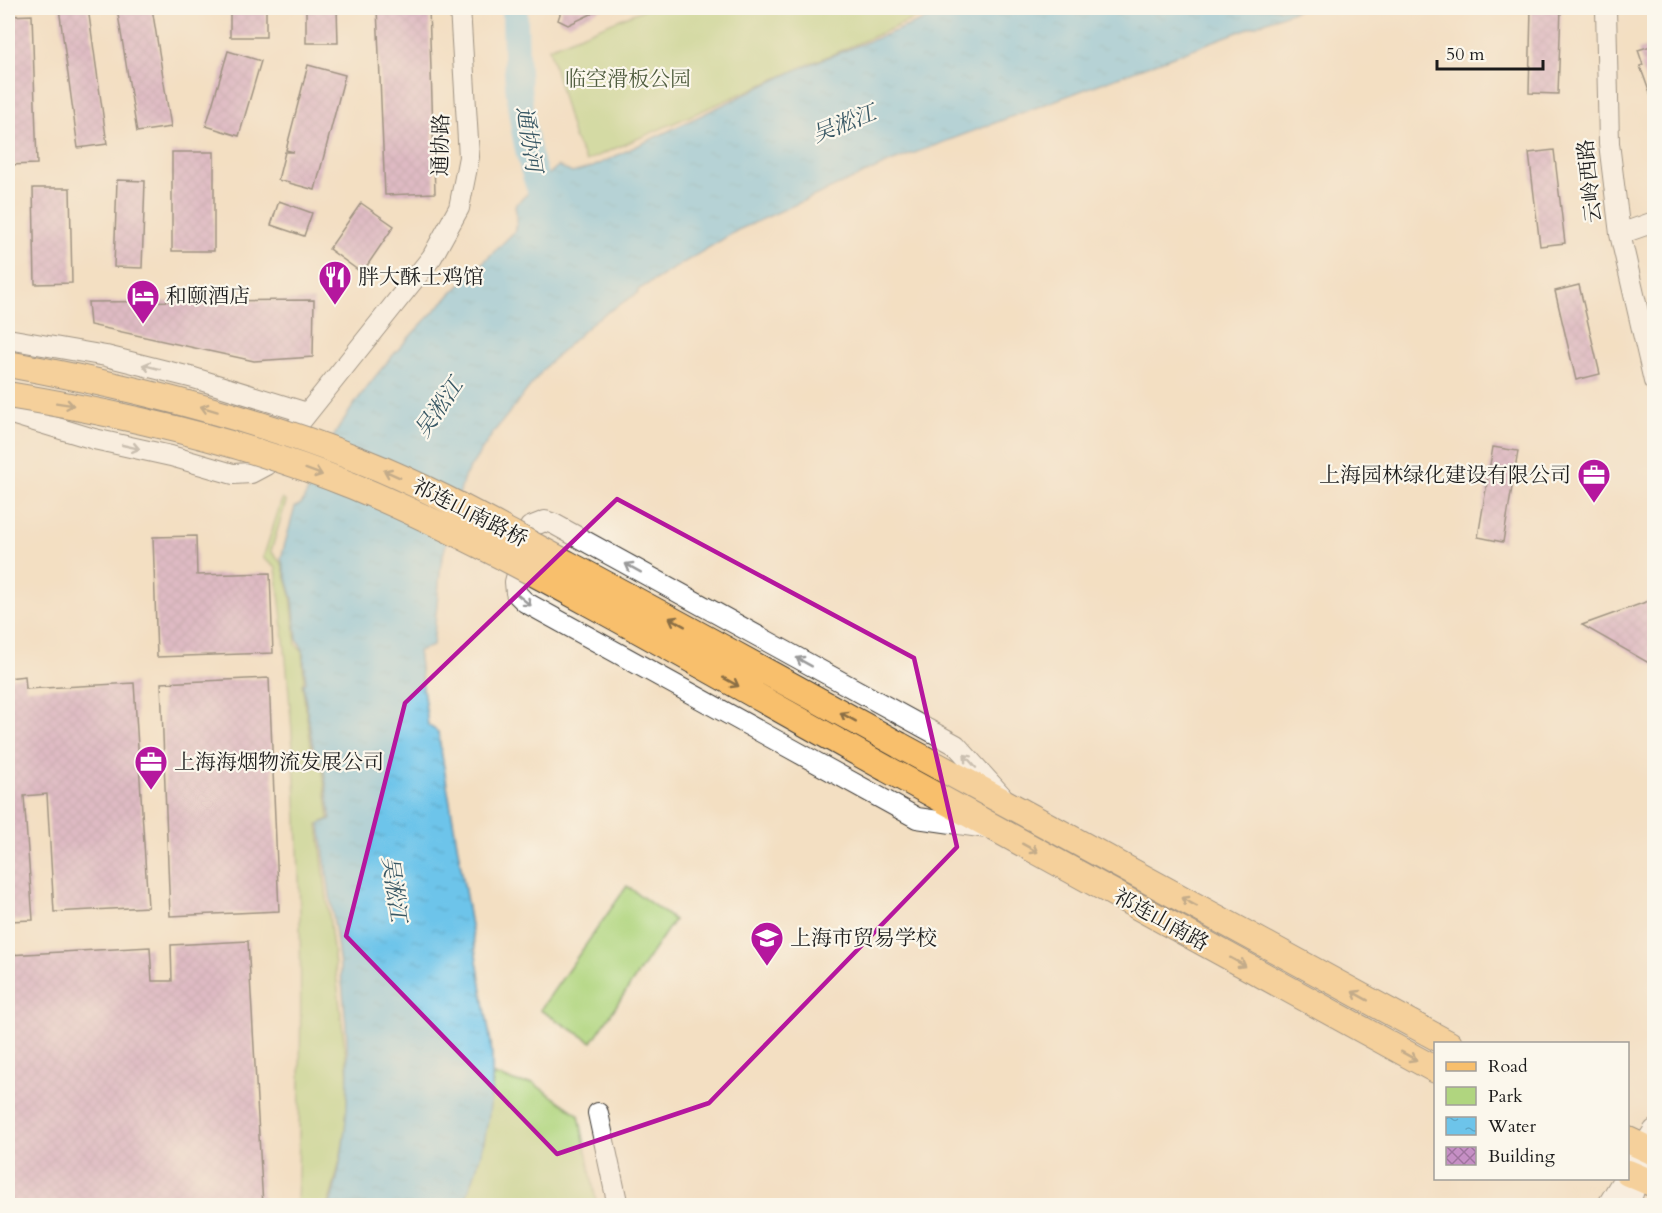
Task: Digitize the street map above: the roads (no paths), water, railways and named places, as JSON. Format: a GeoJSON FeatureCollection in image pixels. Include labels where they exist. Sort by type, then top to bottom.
{"type":"FeatureCollection","features":[{"type":"Feature","properties":{"kind":"main road","name":"祁连山南路桥"},"geometry":{"type":"LineString","coordinates":[[8,364],[108,382],[184,401],[272,428],[362,461],[425,489],[512,534],[899,745]]}},
{"type":"Feature","properties":{"kind":"main road","name":"祁连山南路桥"},"geometry":{"type":"LineString","coordinates":[[8,395],[102,411],[177,429],[264,454],[352,486],[481,544],[887,769]]}},
{"type":"Feature","properties":{"kind":"main road","name":"祁连山南路"},"geometry":{"type":"LineString","coordinates":[[899,745],[1445,1042]]}},
{"type":"Feature","properties":{"kind":"main road","name":"祁连山南路"},"geometry":{"type":"LineString","coordinates":[[887,769],[1434,1069]]}},
{"type":"Feature","properties":{"kind":"street","name":"通协路"},"geometry":{"type":"LineString","coordinates":[[8,413],[94,439],[243,475],[266,465],[432,257],[459,208],[469,157],[460,8]]}},
{"type":"Feature","properties":{"kind":"street","name":"云岭西路"},"geometry":{"type":"LineString","coordinates":[[1606,8],[1609,143],[1620,234],[1654,381]]}},
{"type":"Feature","properties":{"kind":"street"},"geometry":{"type":"LineString","coordinates":[[1620,234],[1654,222]]}},
{"type":"Feature","properties":{"kind":"street"},"geometry":{"type":"LineString","coordinates":[[8,339],[106,356],[172,372],[307,413]]}},
{"type":"Feature","properties":{"kind":"street"},"geometry":{"type":"LineString","coordinates":[[997,830],[917,818],[525,602],[515,588],[530,527],[545,521],[554,524],[956,745],[1010,805]]}},
{"type":"Feature","properties":{"kind":"street"},"geometry":{"type":"LineString","coordinates":[[598,1113],[618,1206]]}},
{"type":"Feature","properties":{"kind":"street"},"geometry":{"type":"LineString","coordinates":[[1629,1206],[1634,1177],[1645,1142]]}},
{"type":"Feature","properties":{"kind":"street"},"geometry":{"type":"LineString","coordinates":[[1607,1206],[1634,1177]]}},
{"type":"Feature","properties":{"kind":"water","name":"吴淞江"},"geometry":{"type":"Polygon","coordinates":[[[954,8],[1302,8],[893,161],[738,230],[638,290],[638,293],[595,320],[547,365],[493,433],[464,477],[441,563],[433,646],[418,651],[428,725],[438,732],[491,1043],[492,1085],[483,1146],[463,1205],[330,1205],[341,1158],[347,1111],[348,1063],[340,967],[320,824],[331,819],[323,762],[315,757],[303,684],[306,682],[303,650],[297,638],[293,599],[281,558],[295,507],[301,504],[306,495],[338,429],[376,375],[443,302],[514,232],[517,221],[515,205],[558,166],[572,173],[593,167],[798,69],[954,8]]]}},
{"type":"Feature","properties":{"kind":"waterway","name":"通协河"},"geometry":{"type":"LineString","coordinates":[[515,8],[516,61],[521,114],[532,167],[551,216]]}},
{"type":"Feature","properties":{"kind":"place","name":"胖大酥士鸡馆"},"geometry":{"type":"Point","coordinates":[335,306]}},
{"type":"Feature","properties":{"kind":"place","name":"和颐酒店"},"geometry":{"type":"Point","coordinates":[143,325]}},
{"type":"Feature","properties":{"kind":"place","name":"上海园林绿化建设有限公司"},"geometry":{"type":"Point","coordinates":[1594,504]}},
{"type":"Feature","properties":{"kind":"place","name":"上海海烟物流发展公司"},"geometry":{"type":"Point","coordinates":[151,791]}},
{"type":"Feature","properties":{"kind":"place","name":"上海市贸易学校"},"geometry":{"type":"Point","coordinates":[767,967]}},
{"type":"Feature","properties":{"kind":"park label","name":"临空滑板公园"},"geometry":{"type":"Point","coordinates":[628,79]}}]}
